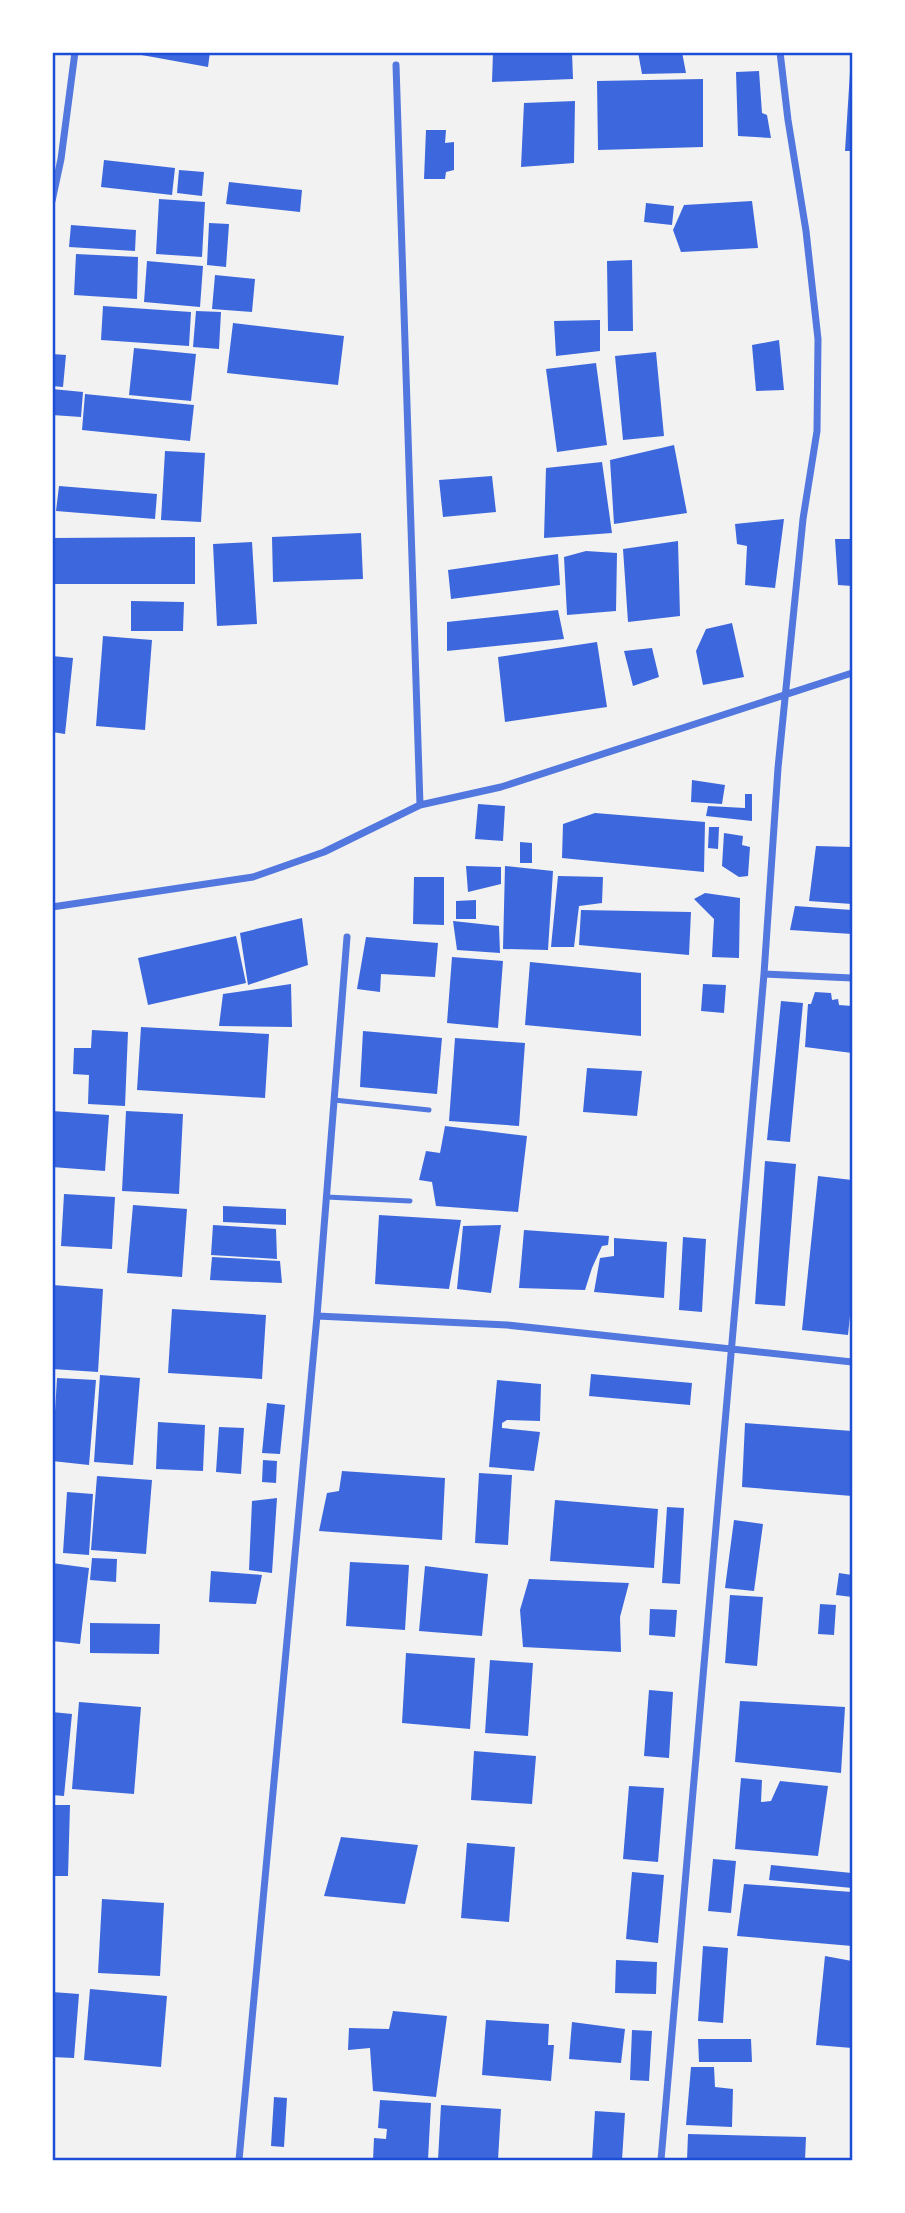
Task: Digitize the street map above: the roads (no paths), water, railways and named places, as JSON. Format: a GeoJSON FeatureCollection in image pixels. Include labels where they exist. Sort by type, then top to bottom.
{"type":"FeatureCollection","features":[{"type":"Feature","properties":{"kind":"street"},"geometry":{"type":"LineString","coordinates":[[52,201],[61,159],[75,52]]}},
{"type":"Feature","properties":{"kind":"street"},"geometry":{"type":"LineString","coordinates":[[661,2161],[786,694],[803,519],[817,431],[818,339],[807,232],[779,52]]}},
{"type":"Feature","properties":{"kind":"street"},"geometry":{"type":"LineString","coordinates":[[396,65],[420,806]]}},
{"type":"Feature","properties":{"kind":"street"},"geometry":{"type":"LineString","coordinates":[[52,907],[253,877],[324,852],[420,806],[501,786],[852,673]]}},
{"type":"Feature","properties":{"kind":"street"},"geometry":{"type":"LineString","coordinates":[[239,2161],[317,1316],[347,937]]}},
{"type":"Feature","properties":{"kind":"street"},"geometry":{"type":"LineString","coordinates":[[764,974],[852,978]]}},
{"type":"Feature","properties":{"kind":"street"},"geometry":{"type":"LineString","coordinates":[[317,1316],[508,1325],[852,1362]]}},
{"type":"Feature","properties":{"kind":"lane"},"geometry":{"type":"LineString","coordinates":[[334,1100],[429,1110]]}},
{"type":"Feature","properties":{"kind":"lane"},"geometry":{"type":"LineString","coordinates":[[326,1197],[410,1202]]}}]}
